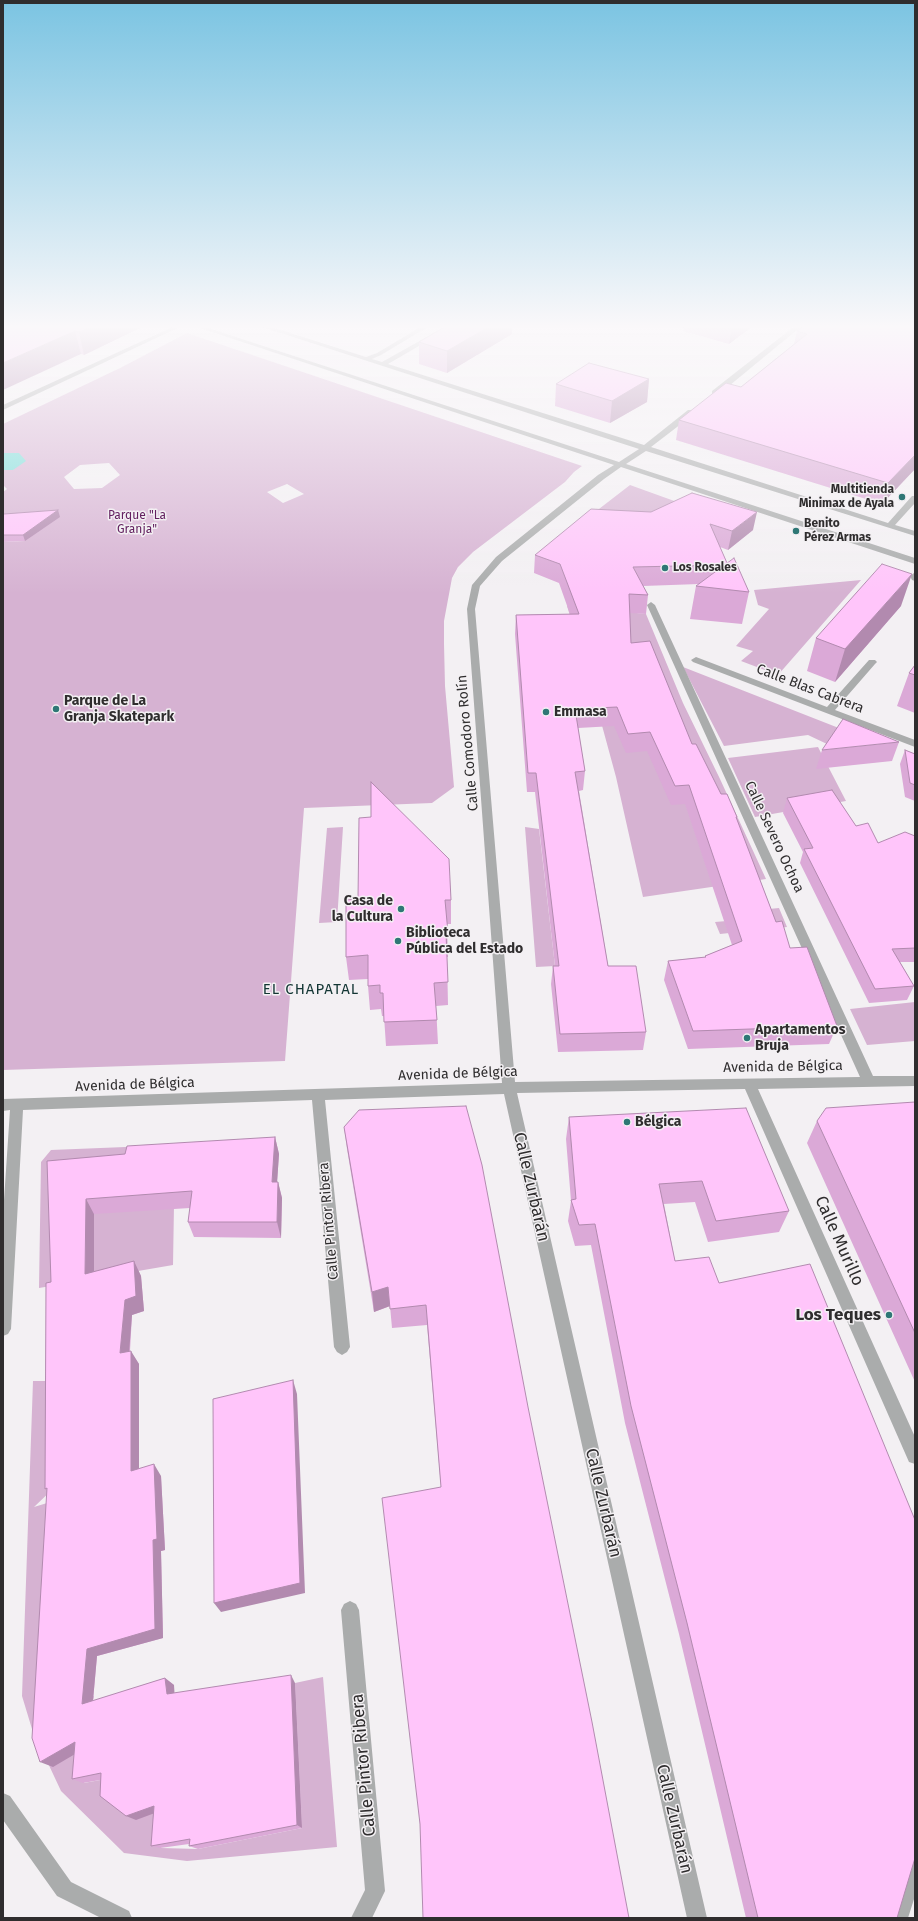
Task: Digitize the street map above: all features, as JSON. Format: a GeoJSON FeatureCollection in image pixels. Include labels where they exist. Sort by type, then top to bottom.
{"type":"FeatureCollection","features":[{"type":"Feature","properties":{"kind":"street"},"geometry":{"type":"LineString","coordinates":[[469,415],[915,561]]}},
{"type":"Feature","properties":{"kind":"street"},"geometry":{"type":"LineString","coordinates":[[540,415],[915,534]]}},
{"type":"Feature","properties":{"kind":"street","name":"Calle Comodoro Rolín"},"geometry":{"type":"LineString","coordinates":[[509,1088],[471,609],[476,585],[499,559],[601,477],[644,448],[687,415]]}},
{"type":"Feature","properties":{"kind":"street"},"geometry":{"type":"LineString","coordinates":[[889,526],[915,498]]}},
{"type":"Feature","properties":{"kind":"street","name":"Calle Severo Ochoa"},"geometry":{"type":"LineString","coordinates":[[651,605],[869,1082]]}},
{"type":"Feature","properties":{"kind":"street","name":"Calle Blas Cabrera"},"geometry":{"type":"LineString","coordinates":[[696,660],[915,744]]}},
{"type":"Feature","properties":{"kind":"street"},"geometry":{"type":"LineString","coordinates":[[828,711],[872,662]]}},
{"type":"Feature","properties":{"kind":"street","name":"Avenida de Bélgica"},"geometry":{"type":"LineString","coordinates":[[10,1105],[509,1088],[915,1080]]}},
{"type":"Feature","properties":{"kind":"street","name":"Calle Murillo"},"geometry":{"type":"LineString","coordinates":[[749,1084],[915,1456]]}},
{"type":"Feature","properties":{"kind":"street","name":"Calle Zurbarán"},"geometry":{"type":"LineString","coordinates":[[509,1088],[697,1918]]}},
{"type":"Feature","properties":{"kind":"street","name":"Calle Pintor Ribera"},"geometry":{"type":"LineString","coordinates":[[318,1095],[342,1347]]}},
{"type":"Feature","properties":{"kind":"street"},"geometry":{"type":"LineString","coordinates":[[3,1329],[10,1105]]}},
{"type":"Feature","properties":{"kind":"street","name":"Calle Pintor Ribera"},"geometry":{"type":"LineString","coordinates":[[350,1610],[375,1891],[361,1918]]}},
{"type":"Feature","properties":{"kind":"street"},"geometry":{"type":"LineString","coordinates":[[3,1803],[64,1889],[122,1918]]}},
{"type":"Feature","properties":{"kind":"street"},"geometry":{"type":"LineString","coordinates":[[898,1918],[915,1864]]}},
{"type":"Feature","properties":{"kind":"green space","name":"Parque \"La Granja\""},"geometry":{"type":"Polygon","coordinates":[[[23,415],[429,415],[582,466],[565,482],[473,552],[458,567],[452,578],[444,621],[444,644],[445,686],[454,787],[432,803],[304,808],[285,1061],[3,1070],[3,542],[25,541],[3,522],[3,492],[7,489],[3,485],[3,470],[13,470],[19,453],[3,453],[3,424],[23,415]],[[109,463],[80,465],[64,477],[74,489],[102,488],[120,475],[109,463]],[[287,484],[267,492],[283,503],[304,494],[287,484]]]}},
{"type":"Feature","properties":{"kind":"green space"},"geometry":{"type":"Polygon","coordinates":[[[630,485],[691,507],[648,541],[586,519],[630,485]]]}},
{"type":"Feature","properties":{"kind":"green space"},"geometry":{"type":"Polygon","coordinates":[[[861,580],[778,675],[741,661],[753,651],[736,646],[769,609],[758,605],[754,590],[861,580]]]}},
{"type":"Feature","properties":{"kind":"green space"},"geometry":{"type":"Polygon","coordinates":[[[567,606],[646,614],[683,703],[766,879],[643,897],[616,777],[588,674],[567,606]]]}},
{"type":"Feature","properties":{"kind":"green space"},"geometry":{"type":"Polygon","coordinates":[[[683,667],[849,732],[827,744],[808,735],[724,746],[683,667]]]}},
{"type":"Feature","properties":{"kind":"green space"},"geometry":{"type":"Polygon","coordinates":[[[818,747],[846,801],[755,817],[728,758],[818,747]]]}},
{"type":"Feature","properties":{"kind":"green space"},"geometry":{"type":"Polygon","coordinates":[[[343,827],[337,922],[319,923],[327,828],[343,827]]]}},
{"type":"Feature","properties":{"kind":"green space"},"geometry":{"type":"Polygon","coordinates":[[[525,827],[539,829],[555,966],[536,967],[525,827]]]}},
{"type":"Feature","properties":{"kind":"green space"},"geometry":{"type":"Polygon","coordinates":[[[779,908],[787,927],[720,934],[715,922],[762,918],[759,910],[779,908]]]}},
{"type":"Feature","properties":{"kind":"green space"},"geometry":{"type":"Polygon","coordinates":[[[915,1002],[915,1041],[867,1045],[850,1009],[915,1002]]]}},
{"type":"Feature","properties":{"kind":"green space"},"geometry":{"type":"Polygon","coordinates":[[[175,1145],[173,1265],[39,1288],[41,1162],[51,1150],[175,1145]]]}},
{"type":"Feature","properties":{"kind":"green space"},"geometry":{"type":"Polygon","coordinates":[[[33,1381],[55,1381],[56,1486],[34,1507],[57,1500],[47,1711],[94,1696],[90,1712],[84,1783],[111,1778],[163,1810],[161,1848],[198,1849],[302,1828],[295,1683],[323,1677],[337,1847],[187,1861],[124,1853],[61,1791],[32,1729],[22,1696],[33,1381]]]}},
{"type":"Feature","properties":{"kind":"water"},"geometry":{"type":"Polygon","coordinates":[[[3,453],[19,453],[26,461],[13,470],[3,470],[3,453]]]}},
{"type":"Feature","properties":{"kind":"building"},"geometry":{"type":"Polygon","coordinates":[[[686,415],[915,415],[915,455],[888,483],[679,420],[686,415]]]}},
{"type":"Feature","properties":{"kind":"building"},"geometry":{"type":"Polygon","coordinates":[[[692,493],[757,512],[732,531],[710,524],[727,563],[724,565],[633,567],[648,595],[629,594],[631,643],[650,641],[692,744],[696,744],[721,794],[727,794],[776,922],[782,921],[790,948],[807,947],[837,1026],[693,1031],[668,961],[706,957],[705,956],[742,941],[689,785],[675,786],[650,732],[628,734],[617,707],[575,709],[585,771],[575,772],[608,966],[636,966],[646,1032],[560,1034],[553,966],[559,966],[536,773],[528,773],[516,615],[579,614],[560,564],[535,555],[591,509],[651,512],[692,493]]]}},
{"type":"Feature","properties":{"kind":"building"},"geometry":{"type":"Polygon","coordinates":[[[58,510],[23,535],[3,535],[3,514],[58,510]]]}},
{"type":"Feature","properties":{"kind":"building"},"geometry":{"type":"Polygon","coordinates":[[[734,558],[749,592],[696,586],[734,558]]]}},
{"type":"Feature","properties":{"kind":"building"},"geometry":{"type":"Polygon","coordinates":[[[882,564],[912,574],[845,649],[816,638],[882,564]]]}},
{"type":"Feature","properties":{"kind":"building"},"geometry":{"type":"Polygon","coordinates":[[[915,665],[915,675],[909,673],[915,665]]]}},
{"type":"Feature","properties":{"kind":"building"},"geometry":{"type":"Polygon","coordinates":[[[843,719],[899,742],[822,750],[843,719]]]}},
{"type":"Feature","properties":{"kind":"building"},"geometry":{"type":"Polygon","coordinates":[[[905,750],[915,754],[915,785],[910,783],[905,750]]]}},
{"type":"Feature","properties":{"kind":"building","name":"Biblioteca Pública del Estado"},"geometry":{"type":"Polygon","coordinates":[[[371,782],[449,859],[451,900],[445,900],[448,933],[446,933],[448,982],[434,983],[437,1020],[384,1022],[383,993],[380,993],[380,985],[368,986],[368,955],[346,957],[346,900],[358,899],[359,818],[371,817],[371,782]]]}},
{"type":"Feature","properties":{"kind":"building"},"geometry":{"type":"Polygon","coordinates":[[[832,790],[856,826],[868,823],[878,843],[905,832],[915,836],[915,948],[892,949],[914,986],[875,989],[804,849],[813,848],[787,798],[832,790]]]}},
{"type":"Feature","properties":{"kind":"building"},"geometry":{"type":"Polygon","coordinates":[[[915,1102],[915,1333],[817,1121],[826,1108],[915,1102]]]}},
{"type":"Feature","properties":{"kind":"building"},"geometry":{"type":"Polygon","coordinates":[[[466,1106],[482,1165],[528,1407],[592,1722],[629,1918],[423,1918],[420,1824],[382,1498],[441,1487],[426,1305],[390,1309],[388,1287],[372,1292],[344,1127],[359,1110],[466,1106]]]}},
{"type":"Feature","properties":{"kind":"building"},"geometry":{"type":"Polygon","coordinates":[[[746,1108],[789,1211],[716,1221],[702,1181],[659,1184],[675,1261],[709,1257],[719,1283],[810,1264],[915,1520],[915,1858],[897,1918],[758,1918],[687,1623],[631,1406],[595,1224],[579,1225],[571,1200],[576,1199],[569,1117],[746,1108]]]}},
{"type":"Feature","properties":{"kind":"building"},"geometry":{"type":"Polygon","coordinates":[[[275,1137],[272,1182],[278,1182],[277,1222],[188,1222],[192,1191],[86,1199],[85,1274],[134,1261],[136,1296],[125,1300],[120,1353],[131,1351],[131,1471],[154,1464],[157,1539],[153,1540],[155,1629],[87,1649],[82,1704],[165,1678],[167,1694],[291,1675],[297,1825],[189,1846],[190,1839],[151,1846],[154,1806],[126,1816],[100,1796],[101,1773],[72,1779],[75,1742],[40,1762],[32,1738],[47,1488],[45,1489],[46,1283],[51,1282],[47,1161],[125,1154],[127,1146],[275,1137]]]}},
{"type":"Feature","properties":{"kind":"building"},"geometry":{"type":"Polygon","coordinates":[[[293,1380],[300,1583],[214,1603],[213,1399],[293,1380]]]}},
{"type":"Feature","properties":{"kind":"place","name":"Multitienda Minimax de Ayala"},"geometry":{"type":"Point","coordinates":[902,497]}},
{"type":"Feature","properties":{"kind":"place","name":"Benito Pérez Armas"},"geometry":{"type":"Point","coordinates":[796,531]}},
{"type":"Feature","properties":{"kind":"place","name":"Los Rosales"},"geometry":{"type":"Point","coordinates":[665,568]}},
{"type":"Feature","properties":{"kind":"place","name":"Parque de La Granja Skatepark"},"geometry":{"type":"Point","coordinates":[56,709]}},
{"type":"Feature","properties":{"kind":"place","name":"Emmasa"},"geometry":{"type":"Point","coordinates":[546,712]}},
{"type":"Feature","properties":{"kind":"place","name":"Casa de la Cultura"},"geometry":{"type":"Point","coordinates":[401,909]}},
{"type":"Feature","properties":{"kind":"place","name":"Biblioteca Pública del Estado"},"geometry":{"type":"Point","coordinates":[398,941]}},
{"type":"Feature","properties":{"kind":"place","name":"Apartamentos Bruja"},"geometry":{"type":"Point","coordinates":[747,1038]}},
{"type":"Feature","properties":{"kind":"place","name":"Bélgica"},"geometry":{"type":"Point","coordinates":[627,1122]}},
{"type":"Feature","properties":{"kind":"place","name":"Los Teques"},"geometry":{"type":"Point","coordinates":[889,1315]}},
{"type":"Feature","properties":{"kind":"district","name":"EL CHAPATAL"},"geometry":{"type":"Point","coordinates":[311,990]}}]}
